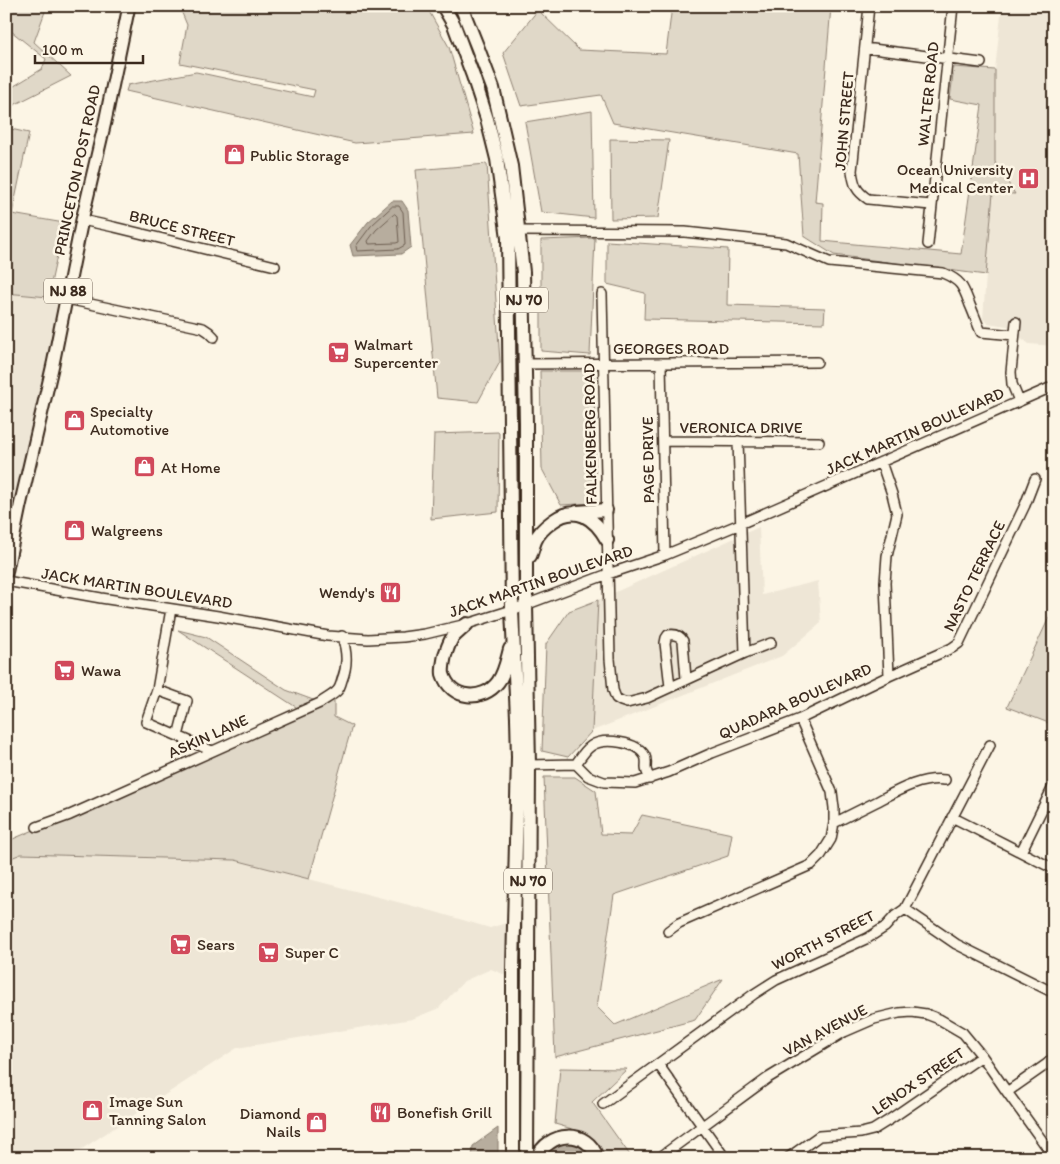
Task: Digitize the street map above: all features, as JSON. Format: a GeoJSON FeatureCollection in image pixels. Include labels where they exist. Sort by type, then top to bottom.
{"type":"FeatureCollection","features":[{"type":"Feature","properties":{"kind":"highway","name":"NJ 70"},"geometry":{"type":"LineString","coordinates":[[443,6],[454,25],[474,76],[487,119],[497,159],[508,238],[512,610],[518,757],[513,968],[513,1158]]}},
{"type":"Feature","properties":{"kind":"highway","name":"NJ 70"},"geometry":{"type":"LineString","coordinates":[[461,6],[493,88],[511,166],[523,272],[529,765],[527,1158]]}},
{"type":"Feature","properties":{"kind":"highway"},"geometry":{"type":"LineString","coordinates":[[526,571],[535,540],[546,526],[559,516],[572,512],[606,510]]}},
{"type":"Feature","properties":{"kind":"highway"},"geometry":{"type":"LineString","coordinates":[[572,512],[584,516],[594,523],[602,530],[607,540]]}},
{"type":"Feature","properties":{"kind":"highway"},"geometry":{"type":"LineString","coordinates":[[467,624],[452,638],[446,652],[443,669],[447,682],[453,689],[463,695],[480,694],[491,689],[498,682],[505,668],[513,637]]}},
{"type":"Feature","properties":{"kind":"highway"},"geometry":{"type":"LineString","coordinates":[[537,1158],[550,1141],[566,1136],[579,1138],[590,1144],[597,1158]]}},
{"type":"Feature","properties":{"kind":"main road","name":"PRINCETON POST ROAD"},"geometry":{"type":"LineString","coordinates":[[6,574],[49,383],[82,220],[129,6]]}},
{"type":"Feature","properties":{"kind":"street","name":"JOHN STREET"},"geometry":{"type":"LineString","coordinates":[[869,6],[852,171],[854,183],[861,195],[868,199],[931,205]]}},
{"type":"Feature","properties":{"kind":"street","name":"WALTER ROAD"},"geometry":{"type":"LineString","coordinates":[[928,244],[953,6]]}},
{"type":"Feature","properties":{"kind":"street"},"geometry":{"type":"LineString","coordinates":[[865,48],[981,62]]}},
{"type":"Feature","properties":{"kind":"street","name":"BRUCE STREET"},"geometry":{"type":"LineString","coordinates":[[82,220],[275,266]]}},
{"type":"Feature","properties":{"kind":"street"},"geometry":{"type":"LineString","coordinates":[[519,230],[685,232],[786,243],[829,262],[943,273],[953,277],[966,292],[981,332],[1014,335]]}},
{"type":"Feature","properties":{"kind":"street","name":"FALKENBERG ROAD"},"geometry":{"type":"LineString","coordinates":[[602,294],[610,659],[613,690],[616,698],[621,702],[628,703],[647,698],[670,687]]}},
{"type":"Feature","properties":{"kind":"street"},"geometry":{"type":"LineString","coordinates":[[67,299],[203,328],[214,337]]}},
{"type":"Feature","properties":{"kind":"street"},"geometry":{"type":"LineString","coordinates":[[1016,322],[1011,372],[1012,384],[1019,401]]}},
{"type":"Feature","properties":{"kind":"street","name":"GEORGES ROAD"},"geometry":{"type":"LineString","coordinates":[[524,364],[817,362]]}},
{"type":"Feature","properties":{"kind":"street","name":"PAGE DRIVE"},"geometry":{"type":"LineString","coordinates":[[661,363],[665,556]]}},
{"type":"Feature","properties":{"kind":"street","name":"JACK MARTIN BOULEVARD"},"geometry":{"type":"LineString","coordinates":[[6,581],[328,636],[368,639],[403,637],[467,624],[665,556],[1054,386]]}},
{"type":"Feature","properties":{"kind":"street","name":"VERONICA DRIVE"},"geometry":{"type":"LineString","coordinates":[[663,441],[819,442]]}},
{"type":"Feature","properties":{"kind":"street"},"geometry":{"type":"LineString","coordinates":[[738,442],[744,653]]}},
{"type":"Feature","properties":{"kind":"street","name":"QUADARA BOULEVARD"},"geometry":{"type":"LineString","coordinates":[[576,764],[588,776],[604,782],[636,783],[800,719],[889,676],[885,583],[887,556],[897,514],[881,462]]}},
{"type":"Feature","properties":{"kind":"street","name":"NASTO TERRACE"},"geometry":{"type":"LineString","coordinates":[[889,676],[960,643],[1021,514],[1035,479]]}},
{"type":"Feature","properties":{"kind":"street"},"geometry":{"type":"LineString","coordinates":[[171,610],[157,690],[146,722],[212,751]]}},
{"type":"Feature","properties":{"kind":"street"},"geometry":{"type":"LineString","coordinates":[[686,680],[682,638],[668,635],[665,643],[670,687],[686,680],[744,653],[771,643]]}},
{"type":"Feature","properties":{"kind":"street","name":"ASKIN LANE"},"geometry":{"type":"LineString","coordinates":[[37,827],[70,815],[320,703],[338,690],[346,666],[346,647],[342,636]]}},
{"type":"Feature","properties":{"kind":"street"},"geometry":{"type":"LineString","coordinates":[[157,690],[187,701],[178,736]]}},
{"type":"Feature","properties":{"kind":"street"},"geometry":{"type":"LineString","coordinates":[[668,931],[682,922],[811,865],[821,855],[831,840],[834,823],[832,792],[800,719]]}},
{"type":"Feature","properties":{"kind":"street"},"geometry":{"type":"LineString","coordinates":[[529,765],[576,764],[592,745],[605,741],[630,744],[641,750],[646,758],[646,769],[650,779]]}},
{"type":"Feature","properties":{"kind":"street","name":"WORTH STREET"},"geometry":{"type":"LineString","coordinates":[[602,1104],[754,994],[776,980],[868,938],[905,910],[990,745]]}},
{"type":"Feature","properties":{"kind":"street"},"geometry":{"type":"LineString","coordinates":[[834,823],[905,788],[924,781],[945,780]]}},
{"type":"Feature","properties":{"kind":"street"},"geometry":{"type":"LineString","coordinates":[[1021,852],[1054,785]]}},
{"type":"Feature","properties":{"kind":"street"},"geometry":{"type":"LineString","coordinates":[[952,817],[1054,869]]}},
{"type":"Feature","properties":{"kind":"street"},"geometry":{"type":"LineString","coordinates":[[905,910],[956,944],[1054,993]]}},
{"type":"Feature","properties":{"kind":"street","name":"VAN AVENUE"},"geometry":{"type":"LineString","coordinates":[[659,1158],[768,1078],[844,1032],[874,1019],[912,1012],[926,1014],[939,1019],[963,1033],[982,1056],[1054,1157]]}},
{"type":"Feature","properties":{"kind":"street","name":"LENOX STREET"},"geometry":{"type":"LineString","coordinates":[[788,1158],[819,1136],[861,1133],[873,1130],[982,1056]]}},
{"type":"Feature","properties":{"kind":"street"},"geometry":{"type":"LineString","coordinates":[[1007,1092],[1054,1057]]}},
{"type":"Feature","properties":{"kind":"street"},"geometry":{"type":"LineString","coordinates":[[658,1064],[725,1158]]}},
{"type":"Feature","properties":{"kind":"shaded area"},"geometry":{"type":"Polygon","coordinates":[[[6,6],[47,6],[34,42],[71,76],[6,109],[6,91],[42,69],[46,59],[6,27],[6,6]]]}},
{"type":"Feature","properties":{"kind":"shaded area"},"geometry":{"type":"Polygon","coordinates":[[[183,6],[426,6],[449,47],[474,134],[355,143],[126,91],[128,85],[196,72],[313,97],[315,90],[180,63],[187,25],[182,13],[183,6]]]}},
{"type":"Feature","properties":{"kind":"shaded area"},"geometry":{"type":"Polygon","coordinates":[[[672,6],[831,6],[815,202],[823,203],[822,241],[961,254],[982,105],[950,99],[954,67],[995,70],[995,162],[1015,194],[993,193],[986,275],[834,255],[804,236],[798,154],[613,123],[601,95],[521,106],[503,53],[538,10],[579,50],[666,54],[672,6]]]}},
{"type":"Feature","properties":{"kind":"shaded area","name":"Ocean University Medical Center"},"geometry":{"type":"Polygon","coordinates":[[[1002,6],[1054,6],[1054,346],[1029,344],[1007,326],[988,323],[983,319],[993,193],[1014,193],[995,162],[995,70],[1002,6]]]}},
{"type":"Feature","properties":{"kind":"shaded area"},"geometry":{"type":"Polygon","coordinates":[[[592,111],[594,218],[541,212],[525,122],[592,111]]]}},
{"type":"Feature","properties":{"kind":"shaded area"},"geometry":{"type":"Polygon","coordinates":[[[6,128],[29,133],[12,214],[64,223],[48,297],[6,293],[6,128]]]}},
{"type":"Feature","properties":{"kind":"shaded area"},"geometry":{"type":"Polygon","coordinates":[[[610,139],[669,140],[658,218],[611,219],[610,139]]]}},
{"type":"Feature","properties":{"kind":"shaded area"},"geometry":{"type":"Polygon","coordinates":[[[487,164],[500,362],[478,402],[437,398],[416,170],[487,164]]]}},
{"type":"Feature","properties":{"kind":"shaded area"},"geometry":{"type":"Polygon","coordinates":[[[595,238],[590,355],[541,351],[541,240],[595,238]]]}},
{"type":"Feature","properties":{"kind":"shaded area"},"geometry":{"type":"Polygon","coordinates":[[[607,241],[728,249],[727,305],[825,308],[824,323],[644,319],[645,293],[607,284],[607,241]]]}},
{"type":"Feature","properties":{"kind":"shaded area"},"geometry":{"type":"Polygon","coordinates":[[[6,293],[67,299],[6,575],[6,293]]]}},
{"type":"Feature","properties":{"kind":"shaded area"},"geometry":{"type":"Polygon","coordinates":[[[540,371],[594,371],[596,503],[561,505],[542,469],[540,371]]]}},
{"type":"Feature","properties":{"kind":"shaded area"},"geometry":{"type":"Polygon","coordinates":[[[499,432],[498,512],[431,519],[434,434],[499,432]]]}},
{"type":"Feature","properties":{"kind":"shaded area"},"geometry":{"type":"Polygon","coordinates":[[[759,527],[762,595],[818,581],[821,623],[782,656],[592,731],[598,600],[759,527]]]}},
{"type":"Feature","properties":{"kind":"shaded area"},"geometry":{"type":"Polygon","coordinates":[[[598,600],[592,731],[568,757],[542,751],[546,644],[569,611],[598,600]]]}},
{"type":"Feature","properties":{"kind":"shaded area"},"geometry":{"type":"Polygon","coordinates":[[[1054,607],[1054,725],[1007,707],[1054,607]]]}},
{"type":"Feature","properties":{"kind":"shaded area"},"geometry":{"type":"Polygon","coordinates":[[[178,630],[206,637],[286,690],[324,704],[334,696],[334,717],[352,726],[309,879],[235,860],[21,854],[6,860],[6,842],[305,713],[178,630]]]}},
{"type":"Feature","properties":{"kind":"shaded area"},"geometry":{"type":"Polygon","coordinates":[[[544,777],[575,777],[596,791],[601,834],[631,835],[642,815],[732,834],[728,856],[614,895],[597,1007],[615,1025],[723,979],[695,1020],[555,1057],[544,777]]]}},
{"type":"Feature","properties":{"kind":"shaded area"},"geometry":{"type":"Polygon","coordinates":[[[21,854],[235,860],[490,928],[509,922],[508,976],[491,969],[464,981],[439,1008],[412,1019],[237,1048],[68,1158],[6,1158],[6,860],[21,854]]]}},
{"type":"Feature","properties":{"kind":"shaded area"},"geometry":{"type":"Polygon","coordinates":[[[560,1068],[627,1069],[592,1102],[632,1158],[608,1158],[579,1131],[555,1124],[560,1068]]]}},
{"type":"Feature","properties":{"kind":"water"},"geometry":{"type":"Polygon","coordinates":[[[392,201],[402,201],[408,210],[411,247],[401,254],[353,256],[350,245],[368,222],[392,201]]]}},
{"type":"Feature","properties":{"kind":"water"},"geometry":{"type":"Polygon","coordinates":[[[498,1128],[498,1158],[472,1158],[473,1146],[498,1128]]]}},
{"type":"Feature","properties":{"kind":"water"},"geometry":{"type":"Polygon","coordinates":[[[565,1142],[584,1148],[591,1158],[550,1158],[553,1150],[565,1142]]]}},
{"type":"Feature","properties":{"kind":"place","name":"Public Storage"},"geometry":{"type":"Point","coordinates":[234,155]}},
{"type":"Feature","properties":{"kind":"place","name":"Ocean University Medical Center"},"geometry":{"type":"Point","coordinates":[1029,178]}},
{"type":"Feature","properties":{"kind":"place","name":"Walmart Supercenter"},"geometry":{"type":"Point","coordinates":[338,353]}},
{"type":"Feature","properties":{"kind":"place","name":"Specialty Automotive"},"geometry":{"type":"Point","coordinates":[74,420]}},
{"type":"Feature","properties":{"kind":"place","name":"At Home"},"geometry":{"type":"Point","coordinates":[145,467]}},
{"type":"Feature","properties":{"kind":"place","name":"Walgreens"},"geometry":{"type":"Point","coordinates":[75,530]}},
{"type":"Feature","properties":{"kind":"place","name":"Wendy's"},"geometry":{"type":"Point","coordinates":[391,592]}},
{"type":"Feature","properties":{"kind":"place","name":"Wawa"},"geometry":{"type":"Point","coordinates":[65,670]}},
{"type":"Feature","properties":{"kind":"place","name":"Sears"},"geometry":{"type":"Point","coordinates":[181,944]}},
{"type":"Feature","properties":{"kind":"place","name":"Super C"},"geometry":{"type":"Point","coordinates":[269,952]}},
{"type":"Feature","properties":{"kind":"place","name":"Image Sun Tanning Salon"},"geometry":{"type":"Point","coordinates":[93,1110]}},
{"type":"Feature","properties":{"kind":"place","name":"Bonefish Grill"},"geometry":{"type":"Point","coordinates":[381,1112]}},
{"type":"Feature","properties":{"kind":"place","name":"Diamond Nails"},"geometry":{"type":"Point","coordinates":[317,1122]}}]}
